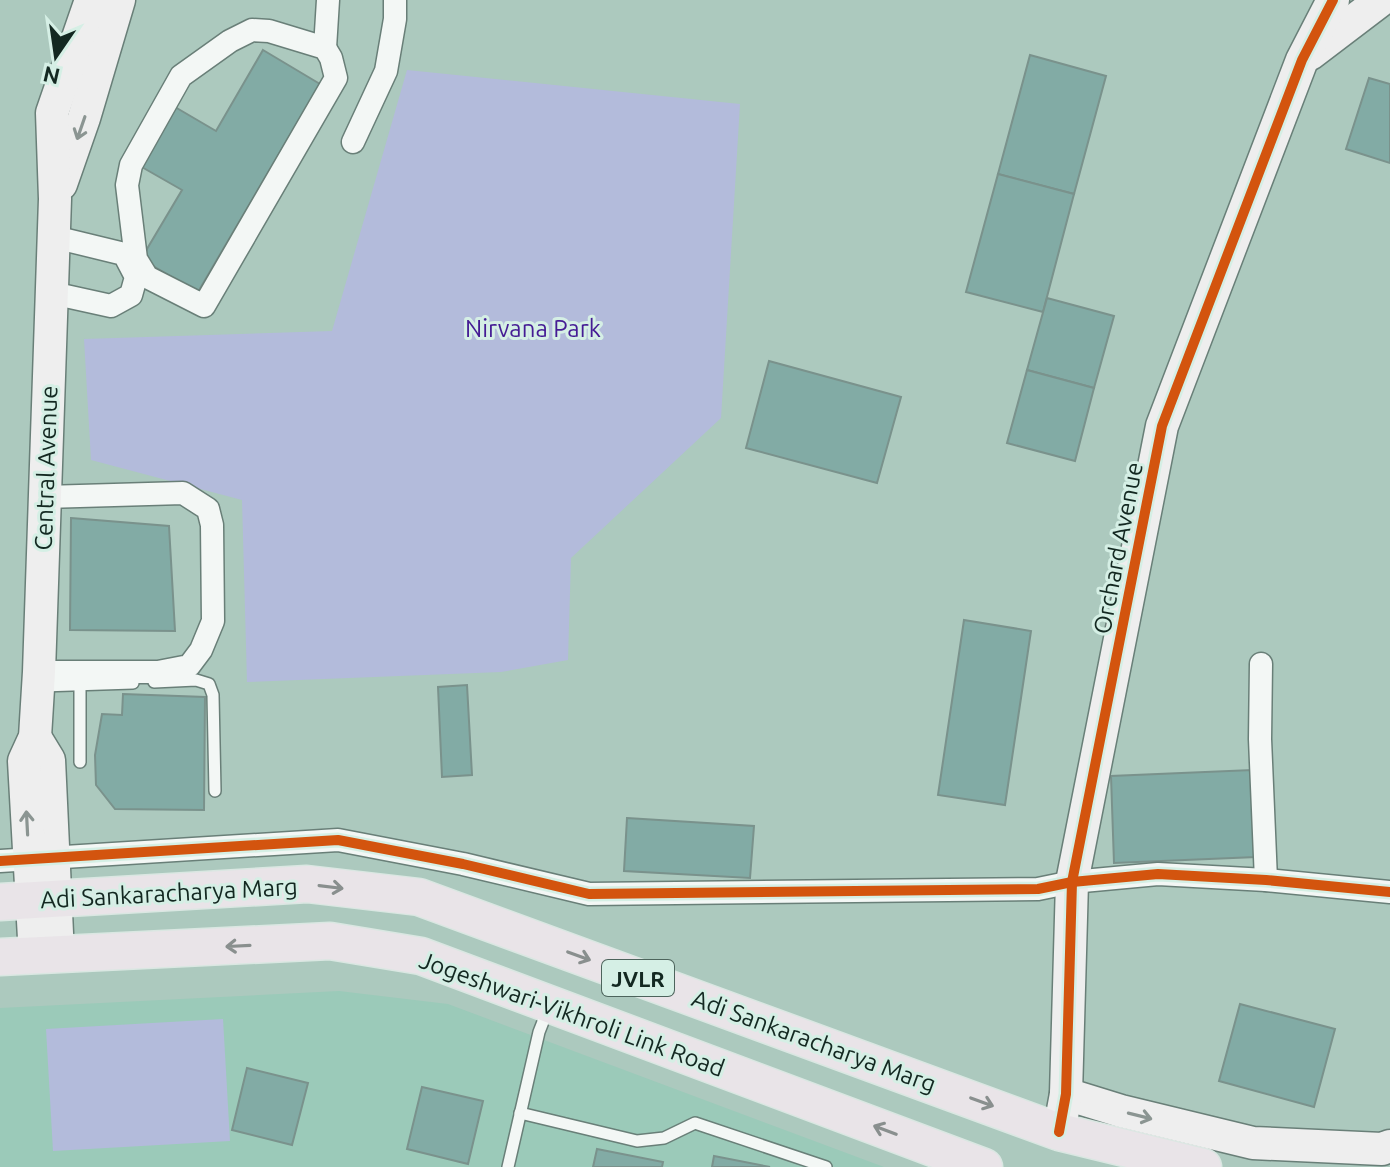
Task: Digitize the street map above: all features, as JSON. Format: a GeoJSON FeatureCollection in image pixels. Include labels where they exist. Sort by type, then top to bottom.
{"type":"FeatureCollection","features":[{"type":"Feature","properties":{"kind":"main road","name":"Adi Sankaracharya Marg"},"geometry":{"type":"LineString","coordinates":[[30,901],[307,884],[419,897],[1059,1132],[1203,1167]]}},
{"type":"Feature","properties":{"kind":"main road","name":"Jogeshwari-Vikhroli Link Road"},"geometry":{"type":"LineString","coordinates":[[31,956],[330,941],[421,956],[984,1167]]}},
{"type":"Feature","properties":{"kind":"street","name":"Central Avenue"},"geometry":{"type":"LineString","coordinates":[[31,956],[28,859],[49,760],[35,737],[54,237],[52,113],[91,0]]}},
{"type":"Feature","properties":{"kind":"street","name":"Central Avenue"},"geometry":{"type":"LineString","coordinates":[[55,199],[84,118],[119,0]]}},
{"type":"Feature","properties":{"kind":"street"},"geometry":{"type":"LineString","coordinates":[[325,48],[269,31],[252,30],[230,41],[181,76],[131,165],[127,185],[136,259],[147,277],[204,306],[336,78],[325,48],[328,0]]}},
{"type":"Feature","properties":{"kind":"street"},"geometry":{"type":"LineString","coordinates":[[353,142],[386,71],[395,0]]}},
{"type":"Feature","properties":{"kind":"street","name":"Orchard Avenue"},"geometry":{"type":"LineString","coordinates":[[1059,1132],[1066,1094],[1072,882],[1162,426],[1302,60],[1333,0]]}},
{"type":"Feature","properties":{"kind":"street"},"geometry":{"type":"LineString","coordinates":[[1302,60],[1381,0]]}},
{"type":"Feature","properties":{"kind":"street"},"geometry":{"type":"LineString","coordinates":[[52,293],[111,306],[131,295],[136,277],[124,254],[54,237]]}},
{"type":"Feature","properties":{"kind":"street"},"geometry":{"type":"LineString","coordinates":[[38,679],[158,672],[189,666],[201,650],[213,621],[212,525],[208,509],[183,493],[45,497]]}},
{"type":"Feature","properties":{"kind":"street"},"geometry":{"type":"LineString","coordinates":[[1261,664],[1260,739],[1266,880]]}},
{"type":"Feature","properties":{"kind":"street"},"geometry":{"type":"LineString","coordinates":[[28,859],[338,840],[463,864],[589,894],[1038,889],[1072,882],[1158,874],[1390,892]]}},
{"type":"Feature","properties":{"kind":"street"},"geometry":{"type":"LineString","coordinates":[[1066,1094],[1121,1111],[1253,1143],[1382,1149],[1390,1146]]}},
{"type":"Feature","properties":{"kind":"lane"},"geometry":{"type":"LineString","coordinates":[[38,679],[80,684],[196,680],[209,684],[213,695],[215,791]]}},
{"type":"Feature","properties":{"kind":"lane"},"geometry":{"type":"LineString","coordinates":[[80,684],[80,762]]}},
{"type":"Feature","properties":{"kind":"lane"},"geometry":{"type":"LineString","coordinates":[[508,1167],[539,1032],[550,1004]]}},
{"type":"Feature","properties":{"kind":"lane"},"geometry":{"type":"LineString","coordinates":[[520,1113],[637,1141],[664,1138],[695,1123],[803,1163],[826,1167]]}},
{"type":"Feature","properties":{"kind":"shaded area"},"geometry":{"type":"Polygon","coordinates":[[[339,991],[448,1004],[884,1167],[0,1167],[0,1008],[339,991]]]}},
{"type":"Feature","properties":{"kind":"green space","name":"Nirvana Park"},"geometry":{"type":"Polygon","coordinates":[[[407,70],[740,104],[721,418],[571,558],[568,660],[501,672],[247,682],[242,500],[91,460],[84,339],[332,331],[407,70]]]}},
{"type":"Feature","properties":{"kind":"green space"},"geometry":{"type":"Polygon","coordinates":[[[223,1019],[230,1141],[53,1151],[46,1029],[223,1019]]]}},
{"type":"Feature","properties":{"kind":"building"},"geometry":{"type":"Polygon","coordinates":[[[263,50],[320,84],[198,292],[141,259],[182,190],[140,166],[175,107],[216,131],[263,50]]]}},
{"type":"Feature","properties":{"kind":"building"},"geometry":{"type":"Polygon","coordinates":[[[1030,55],[1106,76],[1074,194],[998,174],[1030,55]]]}},
{"type":"Feature","properties":{"kind":"building"},"geometry":{"type":"Polygon","coordinates":[[[1369,78],[1390,84],[1390,163],[1346,149],[1369,78]]]}},
{"type":"Feature","properties":{"kind":"building"},"geometry":{"type":"Polygon","coordinates":[[[998,174],[1074,194],[1043,312],[966,292],[998,174]]]}},
{"type":"Feature","properties":{"kind":"building"},"geometry":{"type":"Polygon","coordinates":[[[1047,298],[1114,316],[1094,388],[1027,370],[1047,298]]]}},
{"type":"Feature","properties":{"kind":"building"},"geometry":{"type":"Polygon","coordinates":[[[769,361],[901,397],[877,483],[746,448],[769,361]]]}},
{"type":"Feature","properties":{"kind":"building"},"geometry":{"type":"Polygon","coordinates":[[[1027,370],[1094,388],[1075,461],[1007,443],[1027,370]]]}},
{"type":"Feature","properties":{"kind":"building"},"geometry":{"type":"Polygon","coordinates":[[[71,518],[169,526],[175,631],[70,630],[71,518]]]}},
{"type":"Feature","properties":{"kind":"building"},"geometry":{"type":"Polygon","coordinates":[[[964,620],[1031,631],[1005,805],[938,795],[964,620]]]}},
{"type":"Feature","properties":{"kind":"building"},"geometry":{"type":"Polygon","coordinates":[[[467,685],[472,775],[442,777],[438,687],[467,685]]]}},
{"type":"Feature","properties":{"kind":"building"},"geometry":{"type":"Polygon","coordinates":[[[123,694],[205,697],[204,810],[115,809],[96,785],[95,755],[102,714],[122,715],[123,694]]]}},
{"type":"Feature","properties":{"kind":"building"},"geometry":{"type":"Polygon","coordinates":[[[1252,770],[1256,857],[1114,863],[1111,776],[1252,770]]]}},
{"type":"Feature","properties":{"kind":"building"},"geometry":{"type":"Polygon","coordinates":[[[627,818],[754,826],[750,878],[624,871],[627,818]]]}},
{"type":"Feature","properties":{"kind":"building"},"geometry":{"type":"Polygon","coordinates":[[[1240,1004],[1335,1029],[1314,1107],[1219,1081],[1240,1004]]]}},
{"type":"Feature","properties":{"kind":"building"},"geometry":{"type":"Polygon","coordinates":[[[247,1068],[308,1083],[292,1145],[232,1130],[247,1068]]]}},
{"type":"Feature","properties":{"kind":"building"},"geometry":{"type":"Polygon","coordinates":[[[422,1087],[483,1101],[468,1164],[407,1149],[422,1087]]]}},
{"type":"Feature","properties":{"kind":"building"},"geometry":{"type":"Polygon","coordinates":[[[597,1149],[663,1162],[662,1167],[593,1167],[597,1149]]]}},
{"type":"Feature","properties":{"kind":"building"},"geometry":{"type":"Polygon","coordinates":[[[714,1156],[770,1167],[712,1167],[714,1156]]]}},
{"type":"Feature","properties":{"kind":"cycle path"},"geometry":{"type":"LineString","coordinates":[[1059,1132],[1066,1094],[1072,882],[1162,426],[1302,60],[1333,0]]}},
{"type":"Feature","properties":{"kind":"cycle path"},"geometry":{"type":"LineString","coordinates":[[0,861],[338,840],[463,864],[589,894],[1038,889],[1072,882],[1158,874],[1390,892]]}}]}
